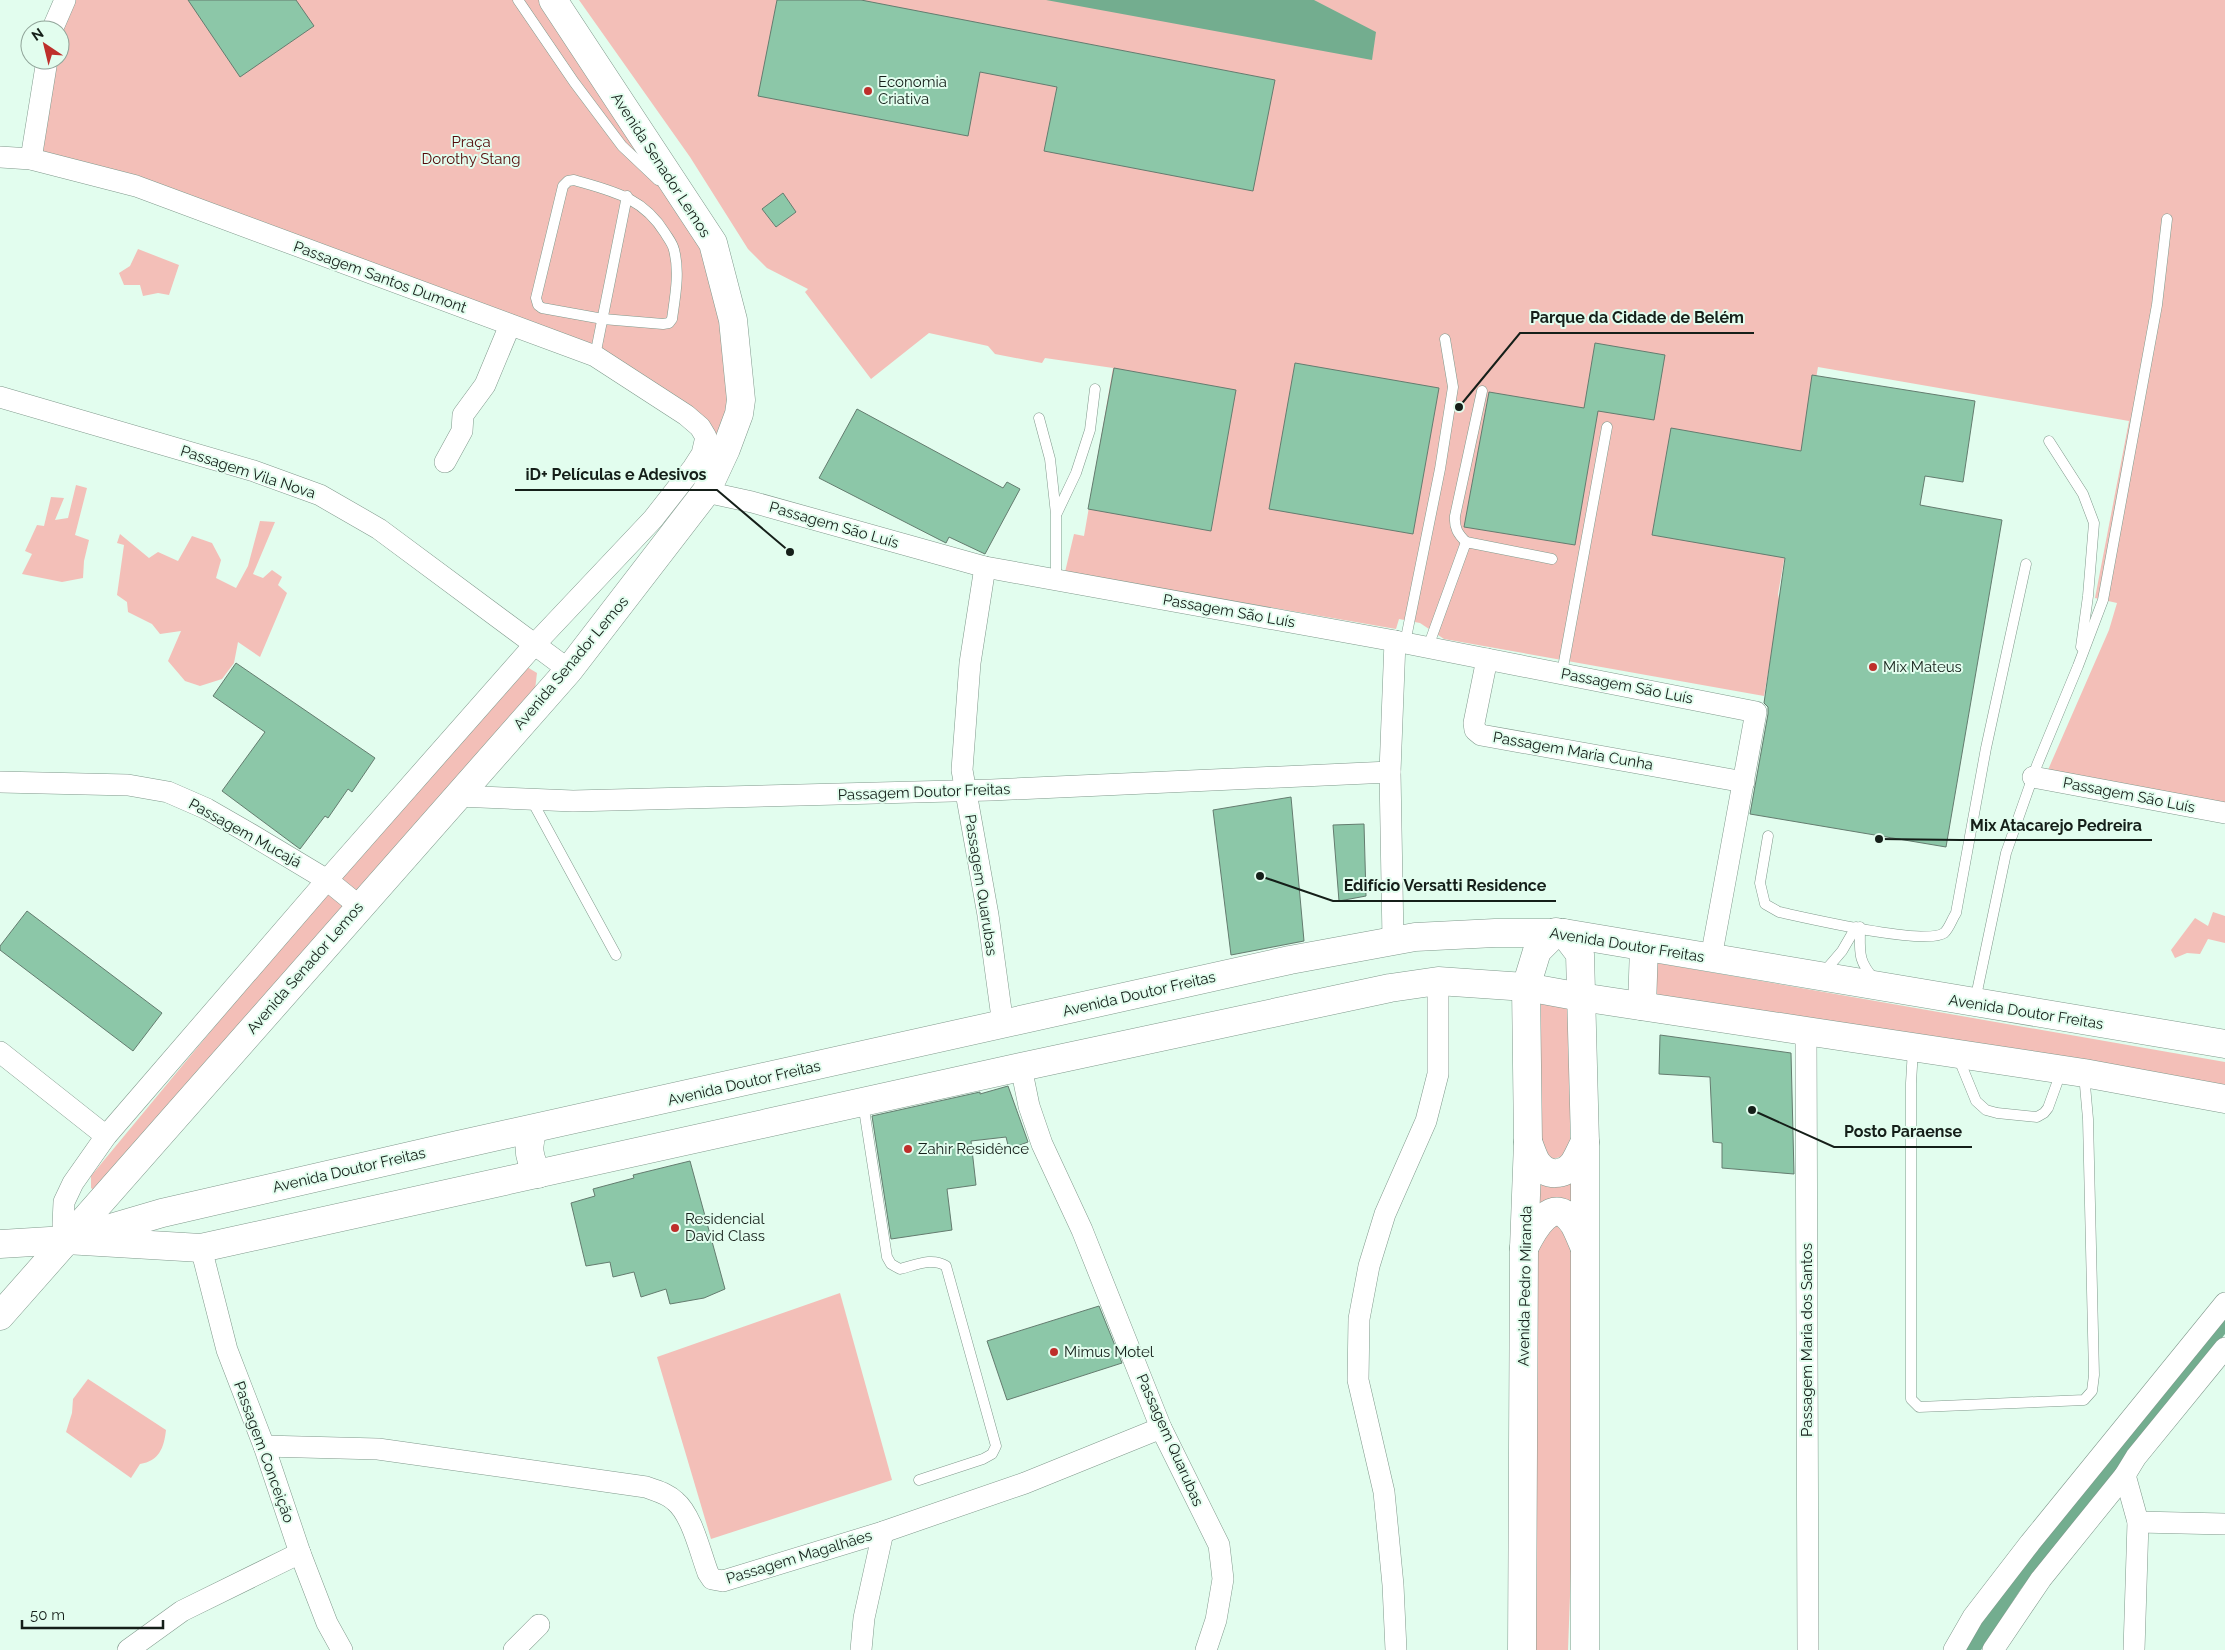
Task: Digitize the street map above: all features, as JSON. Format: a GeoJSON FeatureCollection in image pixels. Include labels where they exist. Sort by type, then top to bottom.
{"type":"FeatureCollection","features":[{"type":"Feature","properties":{"kind":"main road","name":"Avenida Senador Lemos"},"geometry":{"type":"LineString","coordinates":[[0,1316],[359,906],[569,670],[706,492],[739,414],[740,400],[733,320],[712,244],[695,215],[552,0]]}},
{"type":"Feature","properties":{"kind":"main road","name":"Avenida Doutor Freitas"},"geometry":{"type":"LineString","coordinates":[[66,1240],[162,1213],[458,1145],[1290,960],[1415,937],[1494,932],[1560,932],[1883,988],[2225,1044]]}},
{"type":"Feature","properties":{"kind":"main road","name":"Avenida Pedro Miranda"},"geometry":{"type":"LineString","coordinates":[[1522,1650],[1524,1248],[1528,1142],[1526,987],[1537,951],[1560,932]]}},
{"type":"Feature","properties":{"kind":"main road"},"geometry":{"type":"LineString","coordinates":[[1560,932],[1580,954],[1585,1142],[1585,1650]]}},
{"type":"Feature","properties":{"kind":"main road"},"geometry":{"type":"LineString","coordinates":[[1642,1006],[1644,947]]}},
{"type":"Feature","properties":{"kind":"main road","name":"Avenida Doutor Freitas"},"geometry":{"type":"LineString","coordinates":[[1,1243],[66,1240],[201,1248],[1021,1067],[1390,988],[1438,981],[1526,987],[1581,997],[2073,1071],[2225,1099]]}},
{"type":"Feature","properties":{"kind":"main road"},"geometry":{"type":"LineString","coordinates":[[534,1129],[530,1138],[530,1156],[538,1174]]}},
{"type":"Feature","properties":{"kind":"main road"},"geometry":{"type":"LineString","coordinates":[[1528,1142],[1537,1163],[1544,1170],[1553,1174],[1562,1173],[1573,1164],[1585,1142]]}},
{"type":"Feature","properties":{"kind":"main road"},"geometry":{"type":"LineString","coordinates":[[458,1145],[468,1165],[468,1189]]}},
{"type":"Feature","properties":{"kind":"main road"},"geometry":{"type":"LineString","coordinates":[[1524,1248],[1536,1224],[1545,1216],[1555,1212],[1564,1214],[1574,1224],[1585,1248]]}},
{"type":"Feature","properties":{"kind":"street"},"geometry":{"type":"LineString","coordinates":[[56,20],[65,0]]}},
{"type":"Feature","properties":{"kind":"street"},"geometry":{"type":"LineString","coordinates":[[31,159],[45,70]]}},
{"type":"Feature","properties":{"kind":"street","name":"Passagem Santos Dumont"},"geometry":{"type":"LineString","coordinates":[[0,157],[31,159],[136,186],[595,356],[700,426],[706,437],[702,454],[653,518],[535,644]]}},
{"type":"Feature","properties":{"kind":"street"},"geometry":{"type":"LineString","coordinates":[[445,462],[462,431],[464,415],[485,385],[510,325]]}},
{"type":"Feature","properties":{"kind":"street","name":"Passagem Vila Nova"},"geometry":{"type":"LineString","coordinates":[[0,397],[254,471],[320,495],[379,529],[569,670]]}},
{"type":"Feature","properties":{"kind":"street","name":"Passagem São Luís"},"geometry":{"type":"LineString","coordinates":[[706,492],[761,504],[985,566],[1487,658],[1756,712],[1744,782]]}},
{"type":"Feature","properties":{"kind":"street","name":"Passagem Quarubas"},"geometry":{"type":"LineString","coordinates":[[985,566],[970,663],[962,770],[988,915],[1003,1025]]}},
{"type":"Feature","properties":{"kind":"street"},"geometry":{"type":"LineString","coordinates":[[1393,940],[1390,772],[1400,642]]}},
{"type":"Feature","properties":{"kind":"street"},"geometry":{"type":"LineString","coordinates":[[66,1240],[63,1224],[64,1202],[73,1183],[106,1136],[327,880],[535,644]]}},
{"type":"Feature","properties":{"kind":"street","name":"Passagem Maria Cunha"},"geometry":{"type":"LineString","coordinates":[[1487,658],[1474,723],[1475,730],[1481,735],[1744,782]]}},
{"type":"Feature","properties":{"kind":"street","name":"Passagem Doutor Freitas"},"geometry":{"type":"LineString","coordinates":[[457,796],[572,801],[965,791],[1390,772]]}},
{"type":"Feature","properties":{"kind":"street","name":"Passagem São Luís"},"geometry":{"type":"LineString","coordinates":[[2033,777],[2225,813]]}},
{"type":"Feature","properties":{"kind":"street","name":"Passagem Mucajá"},"geometry":{"type":"LineString","coordinates":[[0,782],[128,785],[168,792],[207,809],[327,880],[359,906]]}},
{"type":"Feature","properties":{"kind":"street"},"geometry":{"type":"LineString","coordinates":[[1711,958],[1744,782]]}},
{"type":"Feature","properties":{"kind":"street"},"geometry":{"type":"LineString","coordinates":[[1396,1650],[1393,1585],[1384,1492],[1358,1380],[1359,1319],[1369,1266],[1385,1214],[1426,1121],[1438,1074],[1438,981]]}},
{"type":"Feature","properties":{"kind":"street","name":"Passagem Maria dos Santos"},"geometry":{"type":"LineString","coordinates":[[1806,1030],[1808,1650]]}},
{"type":"Feature","properties":{"kind":"street"},"geometry":{"type":"LineString","coordinates":[[0,1052],[106,1136]]}},
{"type":"Feature","properties":{"kind":"street","name":"Passagem Quarubas"},"geometry":{"type":"LineString","coordinates":[[1021,1067],[1029,1106],[1042,1144],[1082,1230],[1161,1428],[1219,1545],[1224,1579],[1216,1620],[1206,1650]]}},
{"type":"Feature","properties":{"kind":"street","name":"Passagem Conceição"},"geometry":{"type":"LineString","coordinates":[[201,1248],[227,1350],[264,1446],[300,1553],[327,1623],[342,1650]]}},
{"type":"Feature","properties":{"kind":"street"},"geometry":{"type":"LineString","coordinates":[[1954,1650],[1973,1617],[2030,1543],[2225,1303]]}},
{"type":"Feature","properties":{"kind":"street"},"geometry":{"type":"LineString","coordinates":[[1993,1650],[2041,1579],[2225,1348]]}},
{"type":"Feature","properties":{"kind":"street","name":"Passagem Magalhães"},"geometry":{"type":"LineString","coordinates":[[264,1446],[378,1449],[646,1487],[666,1494],[676,1501],[686,1515],[708,1573],[712,1579],[723,1581],[883,1532],[1025,1483],[1161,1428]]}},
{"type":"Feature","properties":{"kind":"street"},"geometry":{"type":"LineString","coordinates":[[2115,1439],[2130,1466],[2138,1522],[2134,1650]]}},
{"type":"Feature","properties":{"kind":"street"},"geometry":{"type":"LineString","coordinates":[[2138,1522],[2225,1524]]}},
{"type":"Feature","properties":{"kind":"street"},"geometry":{"type":"LineString","coordinates":[[861,1650],[864,1618],[883,1532]]}},
{"type":"Feature","properties":{"kind":"street"},"geometry":{"type":"LineString","coordinates":[[128,1650],[182,1611],[300,1553]]}},
{"type":"Feature","properties":{"kind":"street"},"geometry":{"type":"LineString","coordinates":[[514,1650],[539,1625]]}},
{"type":"Feature","properties":{"kind":"lane"},"geometry":{"type":"LineString","coordinates":[[518,0],[574,82],[622,146],[695,215]]}},
{"type":"Feature","properties":{"kind":"lane"},"geometry":{"type":"LineString","coordinates":[[574,180],[627,196],[647,210],[660,225],[674,248],[677,278],[672,319],[669,323],[602,319],[542,308],[538,305],[536,298],[563,186],[568,181],[574,180]]}},
{"type":"Feature","properties":{"kind":"lane"},"geometry":{"type":"LineString","coordinates":[[595,356],[627,196]]}},
{"type":"Feature","properties":{"kind":"lane"},"geometry":{"type":"LineString","coordinates":[[1974,1003],[2006,853],[2033,777],[2103,600],[2157,305],[2167,219]]}},
{"type":"Feature","properties":{"kind":"lane"},"geometry":{"type":"LineString","coordinates":[[1400,642],[1440,469],[1453,387],[1445,339]]}},
{"type":"Feature","properties":{"kind":"lane"},"geometry":{"type":"LineString","coordinates":[[1056,514],[1076,473],[1090,430],[1095,389]]}},
{"type":"Feature","properties":{"kind":"lane"},"geometry":{"type":"LineString","coordinates":[[1482,391],[1455,516],[1455,525],[1458,533],[1466,542],[1552,559]]}},
{"type":"Feature","properties":{"kind":"lane"},"geometry":{"type":"LineString","coordinates":[[1039,418],[1050,459],[1056,514],[1056,579]]}},
{"type":"Feature","properties":{"kind":"lane"},"geometry":{"type":"LineString","coordinates":[[1562,673],[1607,427]]}},
{"type":"Feature","properties":{"kind":"lane"},"geometry":{"type":"LineString","coordinates":[[2049,441],[2083,494],[2094,523],[2088,596],[2078,666]]}},
{"type":"Feature","properties":{"kind":"lane"},"geometry":{"type":"LineString","coordinates":[[1428,647],[1466,542]]}},
{"type":"Feature","properties":{"kind":"lane"},"geometry":{"type":"LineString","coordinates":[[1768,836],[1760,883],[1765,904],[1779,912],[1906,936],[1932,938],[1945,933],[1956,913],[1986,748],[2026,564]]}},
{"type":"Feature","properties":{"kind":"lane"},"geometry":{"type":"LineString","coordinates":[[531,799],[616,955]]}},
{"type":"Feature","properties":{"kind":"lane"},"geometry":{"type":"LineString","coordinates":[[1818,977],[1827,970],[1858,927]]}},
{"type":"Feature","properties":{"kind":"lane"},"geometry":{"type":"LineString","coordinates":[[1858,927],[1860,956],[1867,971],[1883,988]]}},
{"type":"Feature","properties":{"kind":"lane"},"geometry":{"type":"LineString","coordinates":[[1913,1047],[1911,1083],[1911,1399],[1919,1407],[2084,1400],[2092,1391],[2094,1375],[2089,1158],[2073,1071]]}},
{"type":"Feature","properties":{"kind":"lane"},"geometry":{"type":"LineString","coordinates":[[1957,1054],[1976,1101],[1986,1110],[1997,1113],[2037,1117],[2048,1108],[2073,1071]]}},
{"type":"Feature","properties":{"kind":"lane"},"geometry":{"type":"LineString","coordinates":[[863,1102],[887,1257],[891,1264],[900,1269],[930,1261],[939,1262],[946,1266],[996,1446],[992,1454],[983,1459],[918,1480]]}},
{"type":"Feature","properties":{"kind":"green space","name":"Praça Dorothy Stang"},"geometry":{"type":"Polygon","coordinates":[[[65,0],[552,0],[695,215],[733,320],[726,449],[595,356],[31,159],[45,70],[70,70],[70,20],[62,20],[65,0]]]}},
{"type":"Feature","properties":{"kind":"green space"},"geometry":{"type":"Polygon","coordinates":[[[579,0],[2225,0],[2225,811],[2044,779],[2109,630],[2117,603],[2095,598],[2129,421],[1818,367],[1778,594],[1780,604],[1764,696],[1444,639],[1420,623],[1399,619],[1396,629],[1065,572],[1074,534],[1084,536],[1113,368],[1045,358],[1042,363],[995,354],[988,346],[929,333],[871,379],[805,292],[808,289],[767,268],[748,249],[690,157],[579,0]]]}},
{"type":"Feature","properties":{"kind":"green space"},"geometry":{"type":"Polygon","coordinates":[[[138,249],[179,265],[169,295],[158,293],[143,296],[140,285],[124,285],[119,273],[130,266],[138,249]]]}},
{"type":"Feature","properties":{"kind":"green space"},"geometry":{"type":"Polygon","coordinates":[[[76,485],[87,488],[75,535],[89,540],[84,561],[83,578],[62,582],[22,574],[32,554],[25,551],[37,525],[44,526],[51,497],[64,498],[55,520],[68,518],[76,485]]]}},
{"type":"Feature","properties":{"kind":"green space"},"geometry":{"type":"Polygon","coordinates":[[[260,521],[275,522],[253,574],[263,578],[272,570],[282,577],[278,585],[287,593],[260,657],[238,642],[234,663],[222,679],[200,686],[185,681],[168,661],[181,631],[160,634],[152,624],[128,612],[127,602],[117,595],[124,545],[117,543],[120,534],[149,558],[158,552],[178,561],[192,536],[212,543],[221,560],[216,578],[236,588],[248,566],[260,521]]]}},
{"type":"Feature","properties":{"kind":"green space"},"geometry":{"type":"Polygon","coordinates":[[[527,667],[537,673],[534,698],[99,1194],[91,1188],[91,1176],[307,915],[527,667]]]}},
{"type":"Feature","properties":{"kind":"green space"},"geometry":{"type":"Polygon","coordinates":[[[2213,912],[2225,916],[2225,943],[2208,939],[2200,954],[2187,953],[2175,958],[2171,950],[2195,918],[2208,926],[2213,912]]]}},
{"type":"Feature","properties":{"kind":"green space"},"geometry":{"type":"Polygon","coordinates":[[[1652,962],[2225,1062],[2225,1093],[1648,1002],[1652,962]]]}},
{"type":"Feature","properties":{"kind":"green space"},"geometry":{"type":"Polygon","coordinates":[[[1541,1002],[1570,1006],[1570,1148],[1563,1156],[1547,1161],[1534,1136],[1541,1002]]]}},
{"type":"Feature","properties":{"kind":"green space"},"geometry":{"type":"Polygon","coordinates":[[[1532,1162],[1579,1165],[1578,1222],[1533,1220],[1532,1162]]]}},
{"type":"Feature","properties":{"kind":"green space"},"geometry":{"type":"Polygon","coordinates":[[[1551,1221],[1575,1239],[1572,1541],[1568,1650],[1532,1650],[1533,1257],[1551,1221]]]}},
{"type":"Feature","properties":{"kind":"green space"},"geometry":{"type":"Polygon","coordinates":[[[840,1293],[892,1480],[711,1539],[657,1357],[840,1293]]]}},
{"type":"Feature","properties":{"kind":"green space"},"geometry":{"type":"Polygon","coordinates":[[[88,1379],[166,1430],[164,1442],[159,1453],[152,1460],[140,1464],[131,1478],[66,1432],[72,1413],[73,1399],[88,1379]]]}},
{"type":"Feature","properties":{"kind":"shaded area"},"geometry":{"type":"Polygon","coordinates":[[[1046,0],[1314,0],[1376,32],[1372,60],[1046,0]]]}},
{"type":"Feature","properties":{"kind":"shaded area"},"geometry":{"type":"Polygon","coordinates":[[[2225,1309],[2225,1334],[2021,1589],[1981,1650],[1963,1650],[1987,1609],[2225,1309]]]}},
{"type":"Feature","properties":{"kind":"building"},"geometry":{"type":"Polygon","coordinates":[[[188,0],[296,0],[314,26],[240,77],[188,0]]]}},
{"type":"Feature","properties":{"kind":"building","name":"Economia Criativa"},"geometry":{"type":"Polygon","coordinates":[[[777,0],[861,0],[1275,80],[1253,191],[1044,151],[1057,87],[980,72],[968,136],[758,96],[777,0]]]}},
{"type":"Feature","properties":{"kind":"building"},"geometry":{"type":"Polygon","coordinates":[[[783,193],[796,212],[776,227],[762,209],[783,193]]]}},
{"type":"Feature","properties":{"kind":"building"},"geometry":{"type":"Polygon","coordinates":[[[1595,343],[1665,355],[1654,420],[1598,411],[1575,545],[1464,527],[1489,392],[1584,408],[1595,343]]]}},
{"type":"Feature","properties":{"kind":"building"},"geometry":{"type":"Polygon","coordinates":[[[1295,363],[1439,388],[1413,534],[1269,509],[1295,363]]]}},
{"type":"Feature","properties":{"kind":"building"},"geometry":{"type":"Polygon","coordinates":[[[1114,368],[1236,390],[1211,531],[1088,509],[1114,368]]]}},
{"type":"Feature","properties":{"kind":"building","name":"Mix Mateus"},"geometry":{"type":"Polygon","coordinates":[[[1812,375],[1975,401],[1963,482],[1925,476],[1920,505],[2002,520],[1946,847],[1750,814],[1768,714],[1768,707],[1764,703],[1785,558],[1652,535],[1671,428],[1801,451],[1812,375]]]}},
{"type":"Feature","properties":{"kind":"building"},"geometry":{"type":"Polygon","coordinates":[[[857,409],[1003,488],[1007,482],[1020,489],[985,554],[949,537],[946,543],[819,478],[857,409]]]}},
{"type":"Feature","properties":{"kind":"building"},"geometry":{"type":"Polygon","coordinates":[[[236,663],[375,758],[352,792],[348,789],[328,818],[325,816],[300,849],[222,791],[265,732],[213,696],[236,663]]]}},
{"type":"Feature","properties":{"kind":"building"},"geometry":{"type":"Polygon","coordinates":[[[1291,797],[1304,941],[1231,955],[1213,810],[1291,797]]]}},
{"type":"Feature","properties":{"kind":"building"},"geometry":{"type":"Polygon","coordinates":[[[1364,824],[1366,896],[1339,901],[1333,825],[1364,824]]]}},
{"type":"Feature","properties":{"kind":"building"},"geometry":{"type":"Polygon","coordinates":[[[27,911],[162,1013],[133,1051],[0,950],[0,946],[27,911]]]}},
{"type":"Feature","properties":{"kind":"building"},"geometry":{"type":"Polygon","coordinates":[[[1660,1035],[1791,1053],[1794,1174],[1722,1168],[1722,1143],[1713,1142],[1710,1077],[1659,1074],[1660,1035]]]}},
{"type":"Feature","properties":{"kind":"building"},"geometry":{"type":"Polygon","coordinates":[[[1008,1086],[1028,1142],[1009,1149],[1006,1137],[971,1141],[976,1185],[947,1189],[952,1230],[891,1239],[872,1116],[980,1092],[980,1094],[1008,1086]]]}},
{"type":"Feature","properties":{"kind":"building"},"geometry":{"type":"Polygon","coordinates":[[[690,1161],[725,1289],[704,1298],[670,1304],[666,1289],[641,1297],[634,1272],[613,1277],[610,1262],[586,1266],[571,1203],[595,1196],[593,1189],[634,1178],[633,1175],[690,1161]]]}},
{"type":"Feature","properties":{"kind":"building","name":"Mimus Motel"},"geometry":{"type":"Polygon","coordinates":[[[1099,1306],[1122,1363],[1007,1400],[987,1341],[1099,1306]]]}},
{"type":"Feature","properties":{"kind":"place","name":"Economia Criativa"},"geometry":{"type":"Point","coordinates":[868,91]}},
{"type":"Feature","properties":{"kind":"place","name":"Parque da Cidade de Belém"},"geometry":{"type":"Point","coordinates":[1459,407]}},
{"type":"Feature","properties":{"kind":"place","name":"iD+ Películas e Adesivos"},"geometry":{"type":"Point","coordinates":[790,552]}},
{"type":"Feature","properties":{"kind":"place","name":"Mix Mateus"},"geometry":{"type":"Point","coordinates":[1873,667]}},
{"type":"Feature","properties":{"kind":"place","name":"Mix Atacarejo Pedreira"},"geometry":{"type":"Point","coordinates":[1879,839]}},
{"type":"Feature","properties":{"kind":"place","name":"Edifício Versatti Residence"},"geometry":{"type":"Point","coordinates":[1260,876]}},
{"type":"Feature","properties":{"kind":"place","name":"Posto Paraense"},"geometry":{"type":"Point","coordinates":[1752,1110]}},
{"type":"Feature","properties":{"kind":"place","name":"Zahir Residênce"},"geometry":{"type":"Point","coordinates":[908,1149]}},
{"type":"Feature","properties":{"kind":"place","name":"Residencial David Class"},"geometry":{"type":"Point","coordinates":[675,1228]}},
{"type":"Feature","properties":{"kind":"place","name":"Mimus Motel"},"geometry":{"type":"Point","coordinates":[1054,1352]}}]}
